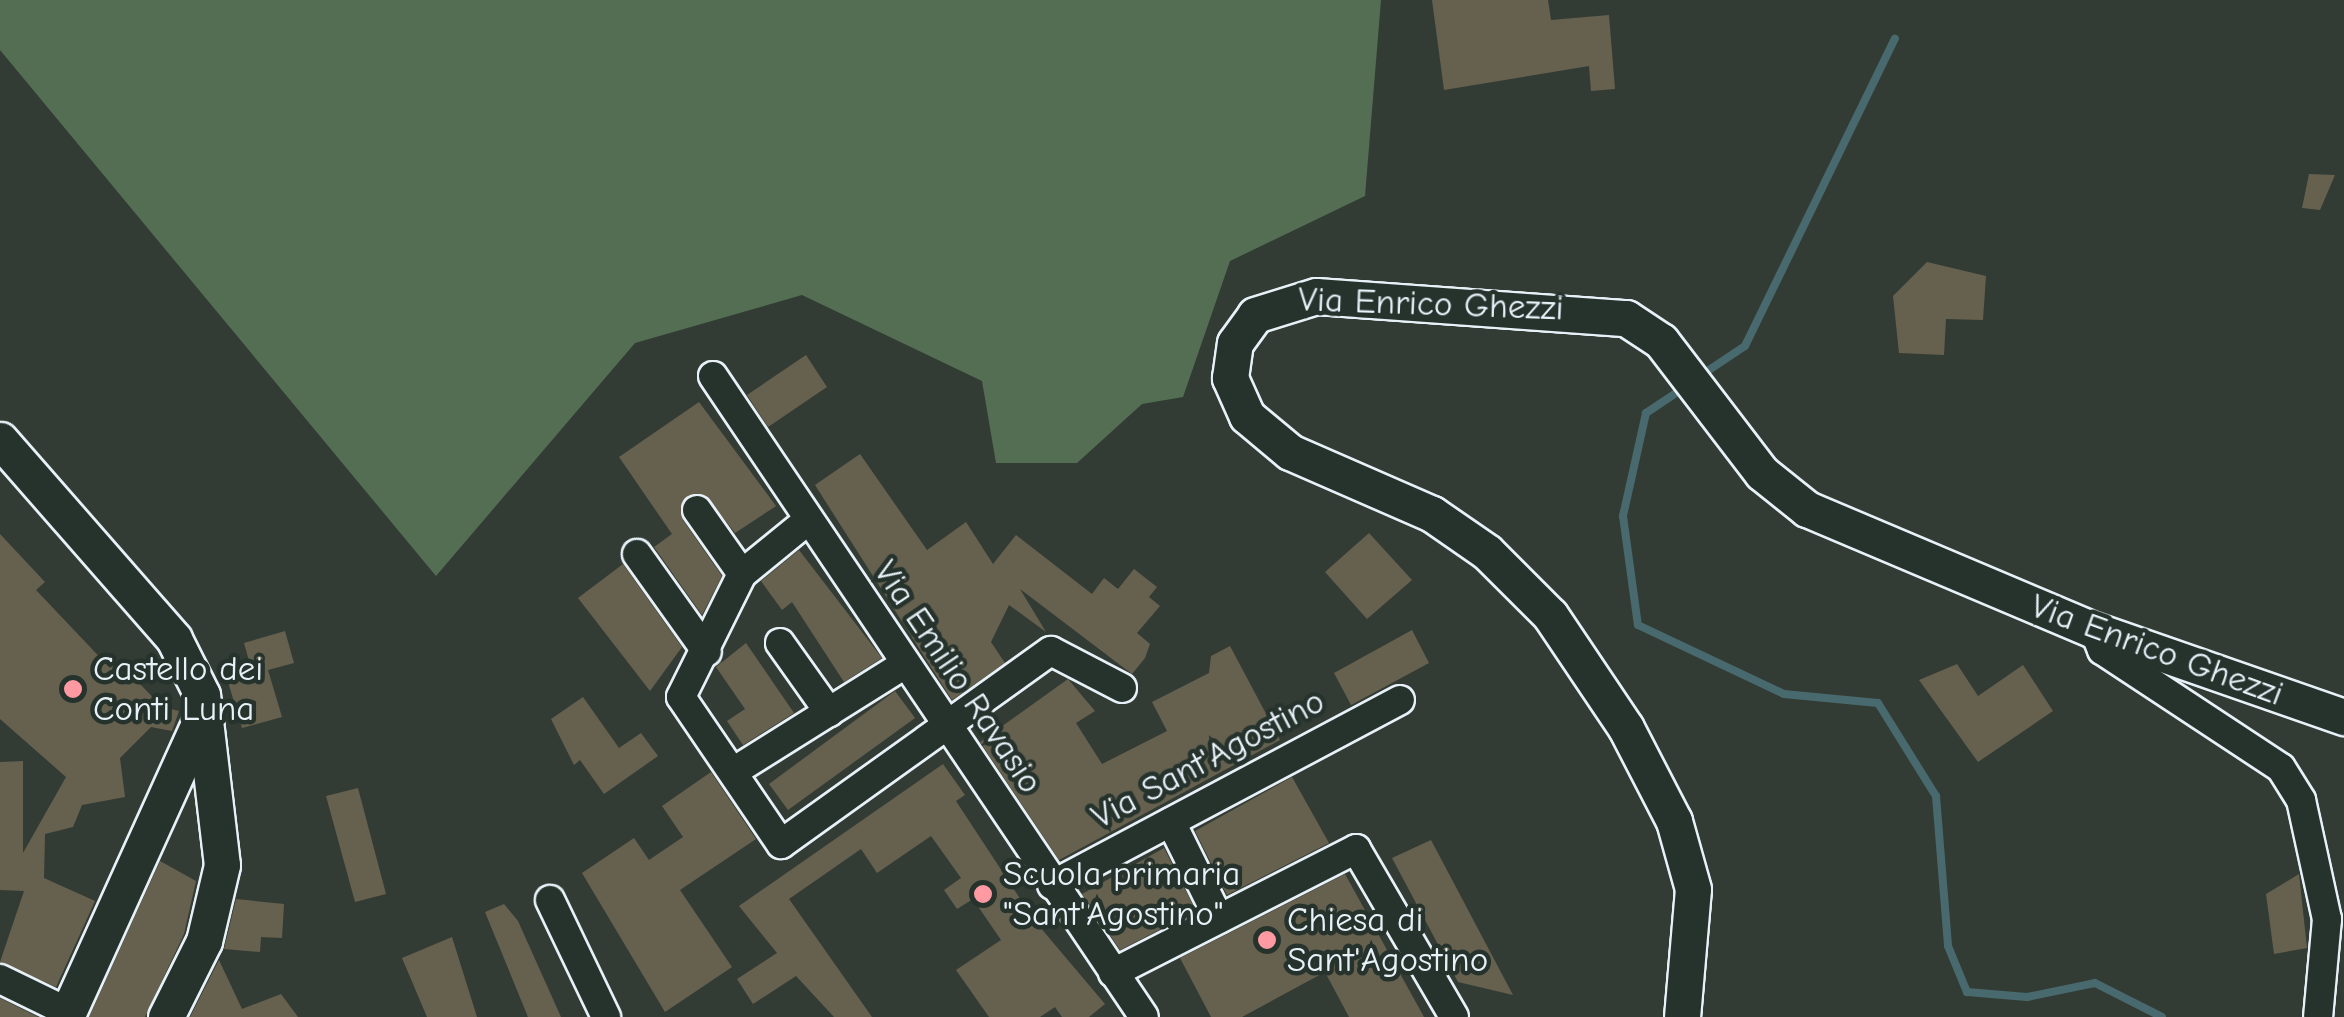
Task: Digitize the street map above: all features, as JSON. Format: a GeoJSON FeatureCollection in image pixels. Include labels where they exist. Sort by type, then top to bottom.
{"type":"FeatureCollection","features":[{"type":"Feature","properties":{"kind":"street","name":"Via Enrico Ghezzi"},"geometry":{"type":"LineString","coordinates":[[1682,1017],[1693,889],[1674,820],[1550,615],[1486,552],[1432,514],[1290,452],[1247,416],[1230,378],[1234,343],[1255,315],[1316,296],[1584,309],[1626,318],[1662,341],[1720,422],[1807,509],[2094,630],[2344,717]]}},
{"type":"Feature","properties":{"kind":"street","name":"Via Emilio Ravasio"},"geometry":{"type":"LineString","coordinates":[[713,376],[1144,1017]]}},
{"type":"Feature","properties":{"kind":"street"},"geometry":{"type":"LineString","coordinates":[[0,440],[174,638],[205,709],[222,865],[204,941],[166,1017]]}},
{"type":"Feature","properties":{"kind":"street"},"geometry":{"type":"LineString","coordinates":[[697,510],[742,574]]}},
{"type":"Feature","properties":{"kind":"street"},"geometry":{"type":"LineString","coordinates":[[807,521],[742,574],[707,652],[681,696],[781,844],[949,730],[1051,651],[1122,688]]}},
{"type":"Feature","properties":{"kind":"street"},"geometry":{"type":"LineString","coordinates":[[637,554],[707,652]]}},
{"type":"Feature","properties":{"kind":"street"},"geometry":{"type":"LineString","coordinates":[[2094,630],[2102,650],[2281,768],[2300,800],[2327,919],[2318,1017]]}},
{"type":"Feature","properties":{"kind":"street"},"geometry":{"type":"LineString","coordinates":[[780,643],[829,712]]}},
{"type":"Feature","properties":{"kind":"street"},"geometry":{"type":"LineString","coordinates":[[733,772],[905,664]]}},
{"type":"Feature","properties":{"kind":"street","name":"Via Sant'Agostino"},"geometry":{"type":"LineString","coordinates":[[1052,885],[1400,700]]}},
{"type":"Feature","properties":{"kind":"street"},"geometry":{"type":"LineString","coordinates":[[0,979],[67,1014],[205,709]]}},
{"type":"Feature","properties":{"kind":"street"},"geometry":{"type":"LineString","coordinates":[[1170,822],[1219,919]]}},
{"type":"Feature","properties":{"kind":"street"},"geometry":{"type":"LineString","coordinates":[[1113,974],[1356,848],[1454,1017]]}},
{"type":"Feature","properties":{"kind":"street"},"geometry":{"type":"LineString","coordinates":[[550,900],[606,1017]]}},
{"type":"Feature","properties":{"kind":"green space"},"geometry":{"type":"Polygon","coordinates":[[[0,0],[1381,0],[1365,196],[1230,261],[1183,397],[1142,404],[1077,463],[996,463],[982,381],[802,295],[635,343],[436,576],[0,50],[0,0]]]}},
{"type":"Feature","properties":{"kind":"building"},"geometry":{"type":"Polygon","coordinates":[[[1432,0],[1548,0],[1551,20],[1609,15],[1615,89],[1591,91],[1589,66],[1444,90],[1432,0]]]}},
{"type":"Feature","properties":{"kind":"building"},"geometry":{"type":"Polygon","coordinates":[[[2309,174],[2335,175],[2320,210],[2302,208],[2309,174]]]}},
{"type":"Feature","properties":{"kind":"building"},"geometry":{"type":"Polygon","coordinates":[[[1927,262],[1986,276],[1983,320],[1946,319],[1944,355],[1899,353],[1893,296],[1927,262]]]}},
{"type":"Feature","properties":{"kind":"building"},"geometry":{"type":"Polygon","coordinates":[[[806,355],[827,387],[768,427],[747,395],[806,355]]]}},
{"type":"Feature","properties":{"kind":"building"},"geometry":{"type":"Polygon","coordinates":[[[699,402],[776,506],[735,533],[705,495],[682,502],[683,520],[722,576],[702,615],[654,547],[672,534],[619,457],[699,402]]]}},
{"type":"Feature","properties":{"kind":"building"},"geometry":{"type":"Polygon","coordinates":[[[860,454],[927,550],[966,522],[993,564],[1016,535],[1092,594],[1104,578],[1118,589],[1134,569],[1157,587],[1149,597],[1160,606],[1137,633],[1150,644],[1145,658],[1132,674],[1020,589],[1046,632],[1009,605],[991,642],[1005,663],[952,700],[815,485],[860,454]]]}},
{"type":"Feature","properties":{"kind":"building"},"geometry":{"type":"Polygon","coordinates":[[[1369,533],[1412,580],[1367,619],[1325,572],[1369,533]]]}},
{"type":"Feature","properties":{"kind":"building","name":"Castello dei Conti Luna"},"geometry":{"type":"Polygon","coordinates":[[[0,534],[45,582],[36,590],[110,668],[118,661],[162,707],[179,711],[172,731],[151,727],[120,758],[125,797],[82,805],[73,827],[45,834],[44,878],[95,901],[56,987],[0,962],[24,891],[0,890],[0,762],[23,761],[23,853],[66,777],[0,719],[0,534]]]}},
{"type":"Feature","properties":{"kind":"building"},"geometry":{"type":"Polygon","coordinates":[[[799,550],[882,658],[844,682],[792,602],[782,610],[761,581],[799,550]]]}},
{"type":"Feature","properties":{"kind":"building"},"geometry":{"type":"Polygon","coordinates":[[[623,564],[682,647],[650,691],[578,598],[623,564]]]}},
{"type":"Feature","properties":{"kind":"building"},"geometry":{"type":"Polygon","coordinates":[[[1412,630],[1429,663],[1351,705],[1334,673],[1412,630]]]}},
{"type":"Feature","properties":{"kind":"building"},"geometry":{"type":"Polygon","coordinates":[[[285,631],[294,663],[268,670],[282,717],[242,728],[228,682],[253,675],[244,643],[285,631]]]}},
{"type":"Feature","properties":{"kind":"building"},"geometry":{"type":"Polygon","coordinates":[[[746,643],[794,713],[743,745],[727,721],[745,709],[716,667],[746,643]]]}},
{"type":"Feature","properties":{"kind":"building"},"geometry":{"type":"Polygon","coordinates":[[[1230,646],[1280,740],[1059,860],[980,742],[1068,679],[1095,711],[1076,723],[1102,764],[1167,731],[1152,702],[1209,673],[1211,656],[1230,646]]]}},
{"type":"Feature","properties":{"kind":"building"},"geometry":{"type":"Polygon","coordinates":[[[1957,664],[1978,696],[2023,665],[2053,711],[1978,762],[1919,680],[1957,664]]]}},
{"type":"Feature","properties":{"kind":"building"},"geometry":{"type":"Polygon","coordinates":[[[895,691],[915,718],[788,810],[769,784],[895,691]]]}},
{"type":"Feature","properties":{"kind":"building"},"geometry":{"type":"Polygon","coordinates":[[[583,697],[619,748],[641,733],[658,756],[604,794],[580,760],[574,765],[551,719],[583,697]]]}},
{"type":"Feature","properties":{"kind":"building","name":"Scuola primaria \"Sant'Agostino\""},"geometry":{"type":"Polygon","coordinates":[[[943,764],[965,795],[956,801],[1034,920],[1105,1004],[1089,1017],[1062,1017],[1055,1007],[1040,1017],[989,1017],[956,970],[1001,940],[973,899],[957,909],[944,890],[961,878],[931,836],[877,873],[861,849],[789,899],[872,1017],[834,1017],[796,976],[753,1004],[737,979],[777,953],[739,906],[943,764]]]}},
{"type":"Feature","properties":{"kind":"building"},"geometry":{"type":"Polygon","coordinates":[[[711,772],[756,839],[680,890],[732,967],[665,1012],[582,873],[634,838],[649,860],[683,837],[662,806],[711,772]]]}},
{"type":"Feature","properties":{"kind":"building"},"geometry":{"type":"Polygon","coordinates":[[[1292,777],[1329,843],[1227,895],[1195,831],[1292,777]]]}},
{"type":"Feature","properties":{"kind":"building"},"geometry":{"type":"Polygon","coordinates":[[[358,788],[386,894],[355,902],[326,796],[358,788]]]}},
{"type":"Feature","properties":{"kind":"building"},"geometry":{"type":"Polygon","coordinates":[[[1431,840],[1513,995],[1458,982],[1392,858],[1431,840]]]}},
{"type":"Feature","properties":{"kind":"building"},"geometry":{"type":"Polygon","coordinates":[[[1164,848],[1196,911],[1120,950],[1082,894],[1164,848]]]}},
{"type":"Feature","properties":{"kind":"building"},"geometry":{"type":"Polygon","coordinates":[[[160,861],[196,881],[184,934],[145,1017],[89,1017],[160,861]]]}},
{"type":"Feature","properties":{"kind":"building","name":"Chiesa di Sant'Agostino"},"geometry":{"type":"Polygon","coordinates":[[[1345,874],[1424,1017],[1349,1017],[1325,972],[1242,1017],[1211,1017],[1180,958],[1345,874]]]}},
{"type":"Feature","properties":{"kind":"building"},"geometry":{"type":"Polygon","coordinates":[[[2299,874],[2307,948],[2274,954],[2266,894],[2299,874]]]}},
{"type":"Feature","properties":{"kind":"building"},"geometry":{"type":"Polygon","coordinates":[[[236,899],[284,904],[282,938],[261,937],[260,952],[224,949],[236,899]]]}},
{"type":"Feature","properties":{"kind":"building"},"geometry":{"type":"Polygon","coordinates":[[[504,904],[518,921],[561,1017],[528,1017],[485,912],[504,904]]]}},
{"type":"Feature","properties":{"kind":"building"},"geometry":{"type":"Polygon","coordinates":[[[452,937],[477,1017],[427,1017],[402,958],[452,937]]]}},
{"type":"Feature","properties":{"kind":"building"},"geometry":{"type":"Polygon","coordinates":[[[219,960],[242,1009],[281,994],[298,1017],[190,1017],[219,960]]]}},
{"type":"Feature","properties":{"kind":"building"},"geometry":{"type":"Polygon","coordinates":[[[0,998],[38,1017],[0,1017],[0,998]]]}},
{"type":"Feature","properties":{"kind":"waterway"},"geometry":{"type":"LineString","coordinates":[[1700,376],[1745,346],[1895,39]]}},
{"type":"Feature","properties":{"kind":"waterway"},"geometry":{"type":"LineString","coordinates":[[1685,387],[1646,413],[1623,516],[1638,625],[1784,694],[1878,703],[1936,796],[1948,946],[1967,992],[2027,997],[2095,983],[2162,1017]]}},
{"type":"Feature","properties":{"kind":"place","name":"Castello dei Conti Luna"},"geometry":{"type":"Point","coordinates":[73,689]}},
{"type":"Feature","properties":{"kind":"place","name":"Scuola primaria \"Sant'Agostino\""},"geometry":{"type":"Point","coordinates":[983,894]}},
{"type":"Feature","properties":{"kind":"place","name":"Chiesa di Sant'Agostino"},"geometry":{"type":"Point","coordinates":[1267,940]}}]}
